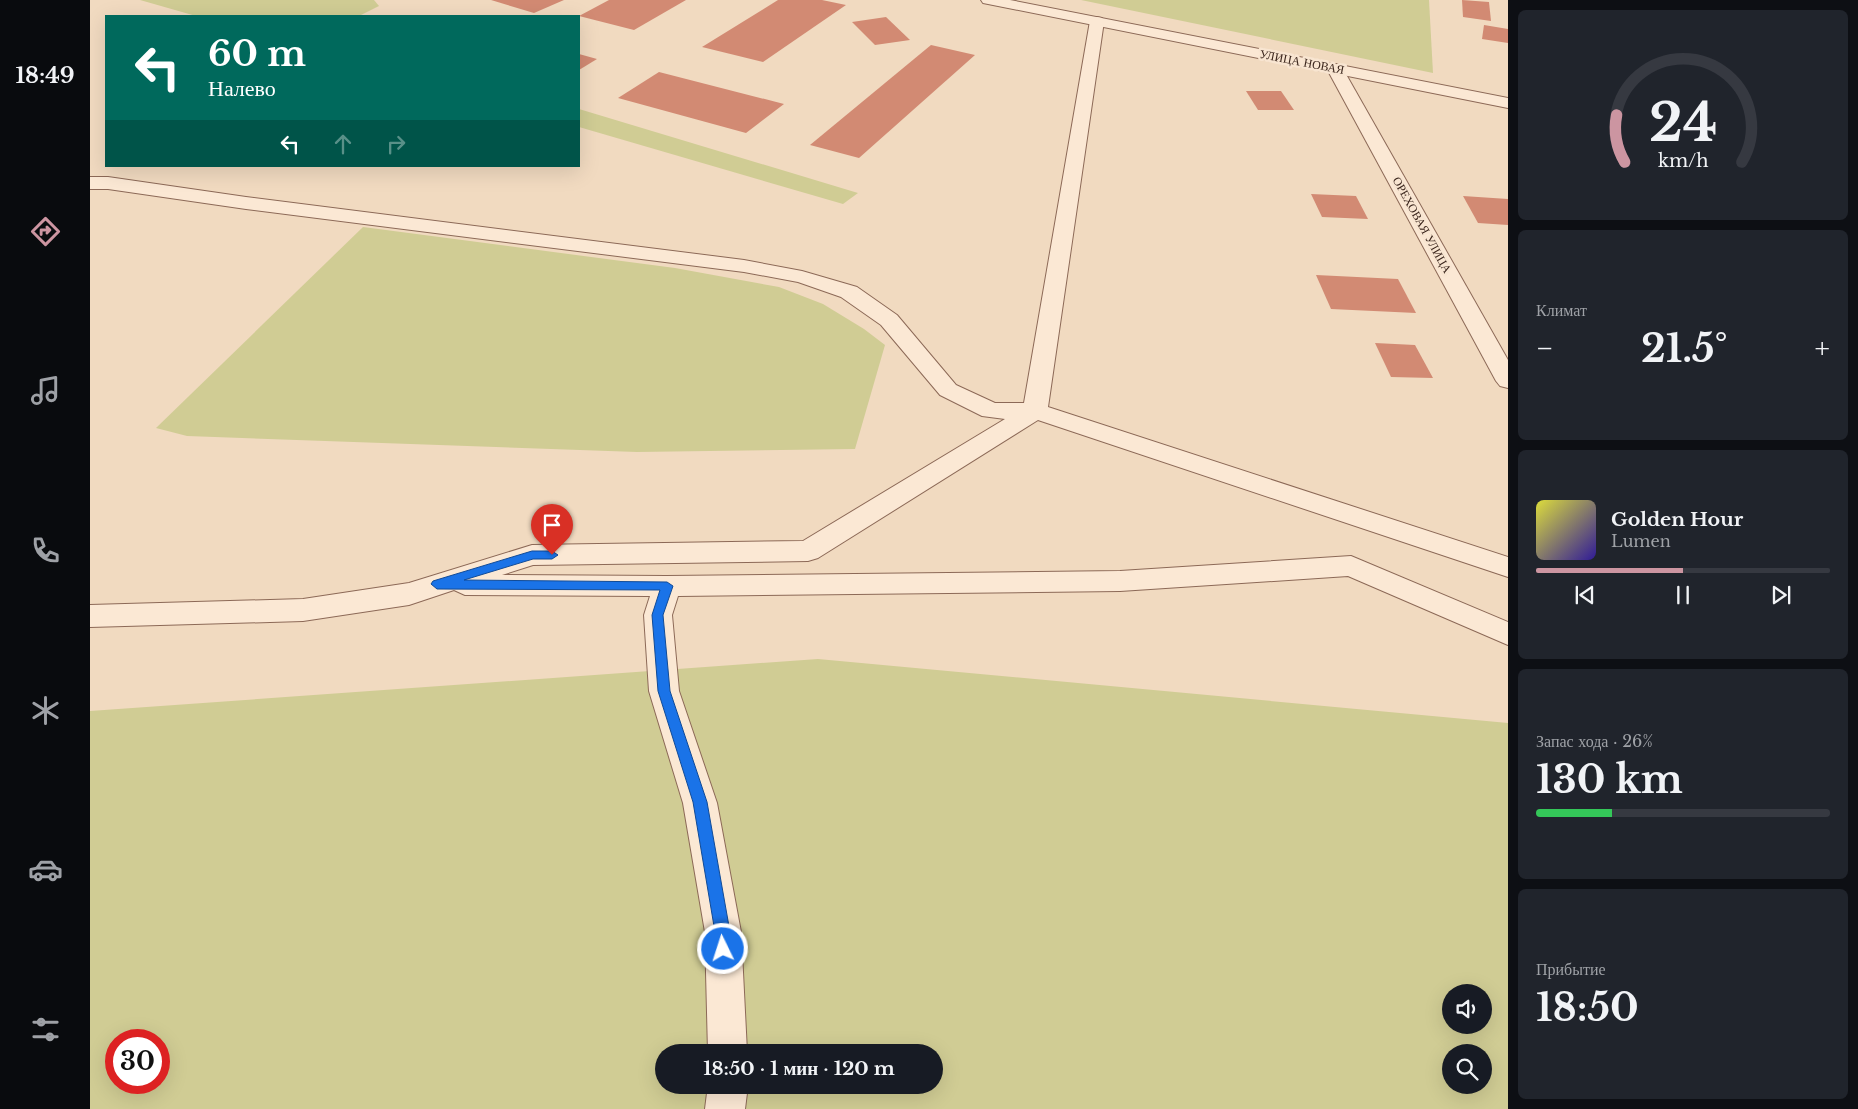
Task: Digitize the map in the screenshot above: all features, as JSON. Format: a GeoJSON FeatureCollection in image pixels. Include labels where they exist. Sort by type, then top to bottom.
{"type":"FeatureCollection","features":[{"type":"Feature","properties":{"kind":"street","name":"УЛИЦА НОВАЯ"},"geometry":{"type":"LineString","coordinates":[[988,0],[1508,103]]}},
{"type":"Feature","properties":{"kind":"street"},"geometry":{"type":"LineString","coordinates":[[90,616],[303,610],[409,594],[532,555],[808,551],[1035,411],[1097,21]]}},
{"type":"Feature","properties":{"kind":"street","name":"ОРЕХОВАЯ УЛИЦА"},"geometry":{"type":"LineString","coordinates":[[1335,69],[1508,381]]}},
{"type":"Feature","properties":{"kind":"street"},"geometry":{"type":"LineString","coordinates":[[90,183],[108,183],[246,203],[744,266],[802,277],[849,292],[889,320],[948,390],[991,411],[1035,411],[1508,567]]}},
{"type":"Feature","properties":{"kind":"street"},"geometry":{"type":"LineString","coordinates":[[437,584],[667,586],[1120,581],[1352,566],[1508,634]]}},
{"type":"Feature","properties":{"kind":"street"},"geometry":{"type":"LineString","coordinates":[[667,586],[658,615],[664,691],[700,802],[723,932],[727,1044]]}},
{"type":"Feature","properties":{"kind":"street"},"geometry":{"type":"LineString","coordinates":[[725,1109],[727,1094]]}},
{"type":"Feature","properties":{"kind":"shaded area"},"geometry":{"type":"Polygon","coordinates":[[[140,0],[374,0],[379,6],[361,15],[192,15],[140,0]]]}},
{"type":"Feature","properties":{"kind":"shaded area"},"geometry":{"type":"Polygon","coordinates":[[[1081,0],[1429,0],[1433,73],[1081,0]]]}},
{"type":"Feature","properties":{"kind":"shaded area"},"geometry":{"type":"Polygon","coordinates":[[[580,109],[858,193],[843,204],[580,127],[580,109]]]}},
{"type":"Feature","properties":{"kind":"shaded area"},"geometry":{"type":"Polygon","coordinates":[[[363,227],[675,268],[779,287],[823,304],[864,329],[885,345],[855,449],[637,452],[187,436],[156,428],[363,227]]]}},
{"type":"Feature","properties":{"kind":"shaded area"},"geometry":{"type":"Polygon","coordinates":[[[818,659],[1508,723],[1508,1109],[90,1109],[90,711],[818,659]]]}},
{"type":"Feature","properties":{"kind":"building"},"geometry":{"type":"Polygon","coordinates":[[[491,0],[564,0],[534,13],[491,0]]]}},
{"type":"Feature","properties":{"kind":"building"},"geometry":{"type":"Polygon","coordinates":[[[609,0],[686,0],[634,30],[580,15],[609,0]]]}},
{"type":"Feature","properties":{"kind":"building"},"geometry":{"type":"Polygon","coordinates":[[[778,0],[822,0],[846,5],[763,62],[702,47],[778,0]]]}},
{"type":"Feature","properties":{"kind":"building"},"geometry":{"type":"Polygon","coordinates":[[[1462,0],[1489,2],[1491,21],[1463,17],[1462,0]]]}},
{"type":"Feature","properties":{"kind":"building"},"geometry":{"type":"Polygon","coordinates":[[[886,17],[910,40],[875,45],[852,22],[886,17]]]}},
{"type":"Feature","properties":{"kind":"building"},"geometry":{"type":"Polygon","coordinates":[[[1484,25],[1508,29],[1508,43],[1482,39],[1484,25]]]}},
{"type":"Feature","properties":{"kind":"building"},"geometry":{"type":"Polygon","coordinates":[[[931,45],[975,55],[859,158],[810,145],[931,45]]]}},
{"type":"Feature","properties":{"kind":"building"},"geometry":{"type":"Polygon","coordinates":[[[580,54],[597,59],[580,69],[580,54]]]}},
{"type":"Feature","properties":{"kind":"building"},"geometry":{"type":"Polygon","coordinates":[[[659,72],[784,104],[746,133],[618,98],[659,72]]]}},
{"type":"Feature","properties":{"kind":"building"},"geometry":{"type":"Polygon","coordinates":[[[1246,91],[1281,91],[1294,110],[1258,110],[1246,91]]]}},
{"type":"Feature","properties":{"kind":"building"},"geometry":{"type":"Polygon","coordinates":[[[1311,194],[1356,196],[1368,219],[1322,217],[1311,194]]]}},
{"type":"Feature","properties":{"kind":"building"},"geometry":{"type":"Polygon","coordinates":[[[1463,196],[1508,199],[1508,225],[1478,223],[1463,196]]]}},
{"type":"Feature","properties":{"kind":"building"},"geometry":{"type":"Polygon","coordinates":[[[1316,275],[1398,279],[1416,313],[1331,309],[1316,275]]]}},
{"type":"Feature","properties":{"kind":"building"},"geometry":{"type":"Polygon","coordinates":[[[1375,343],[1415,345],[1433,378],[1391,377],[1375,343]]]}},
{"type":"Feature","properties":{"kind":"route"},"geometry":{"type":"LineString","coordinates":[[552,555],[532,555],[437,584],[667,586],[658,615],[664,691],[700,802],[723,932],[723,949]]}}]}
